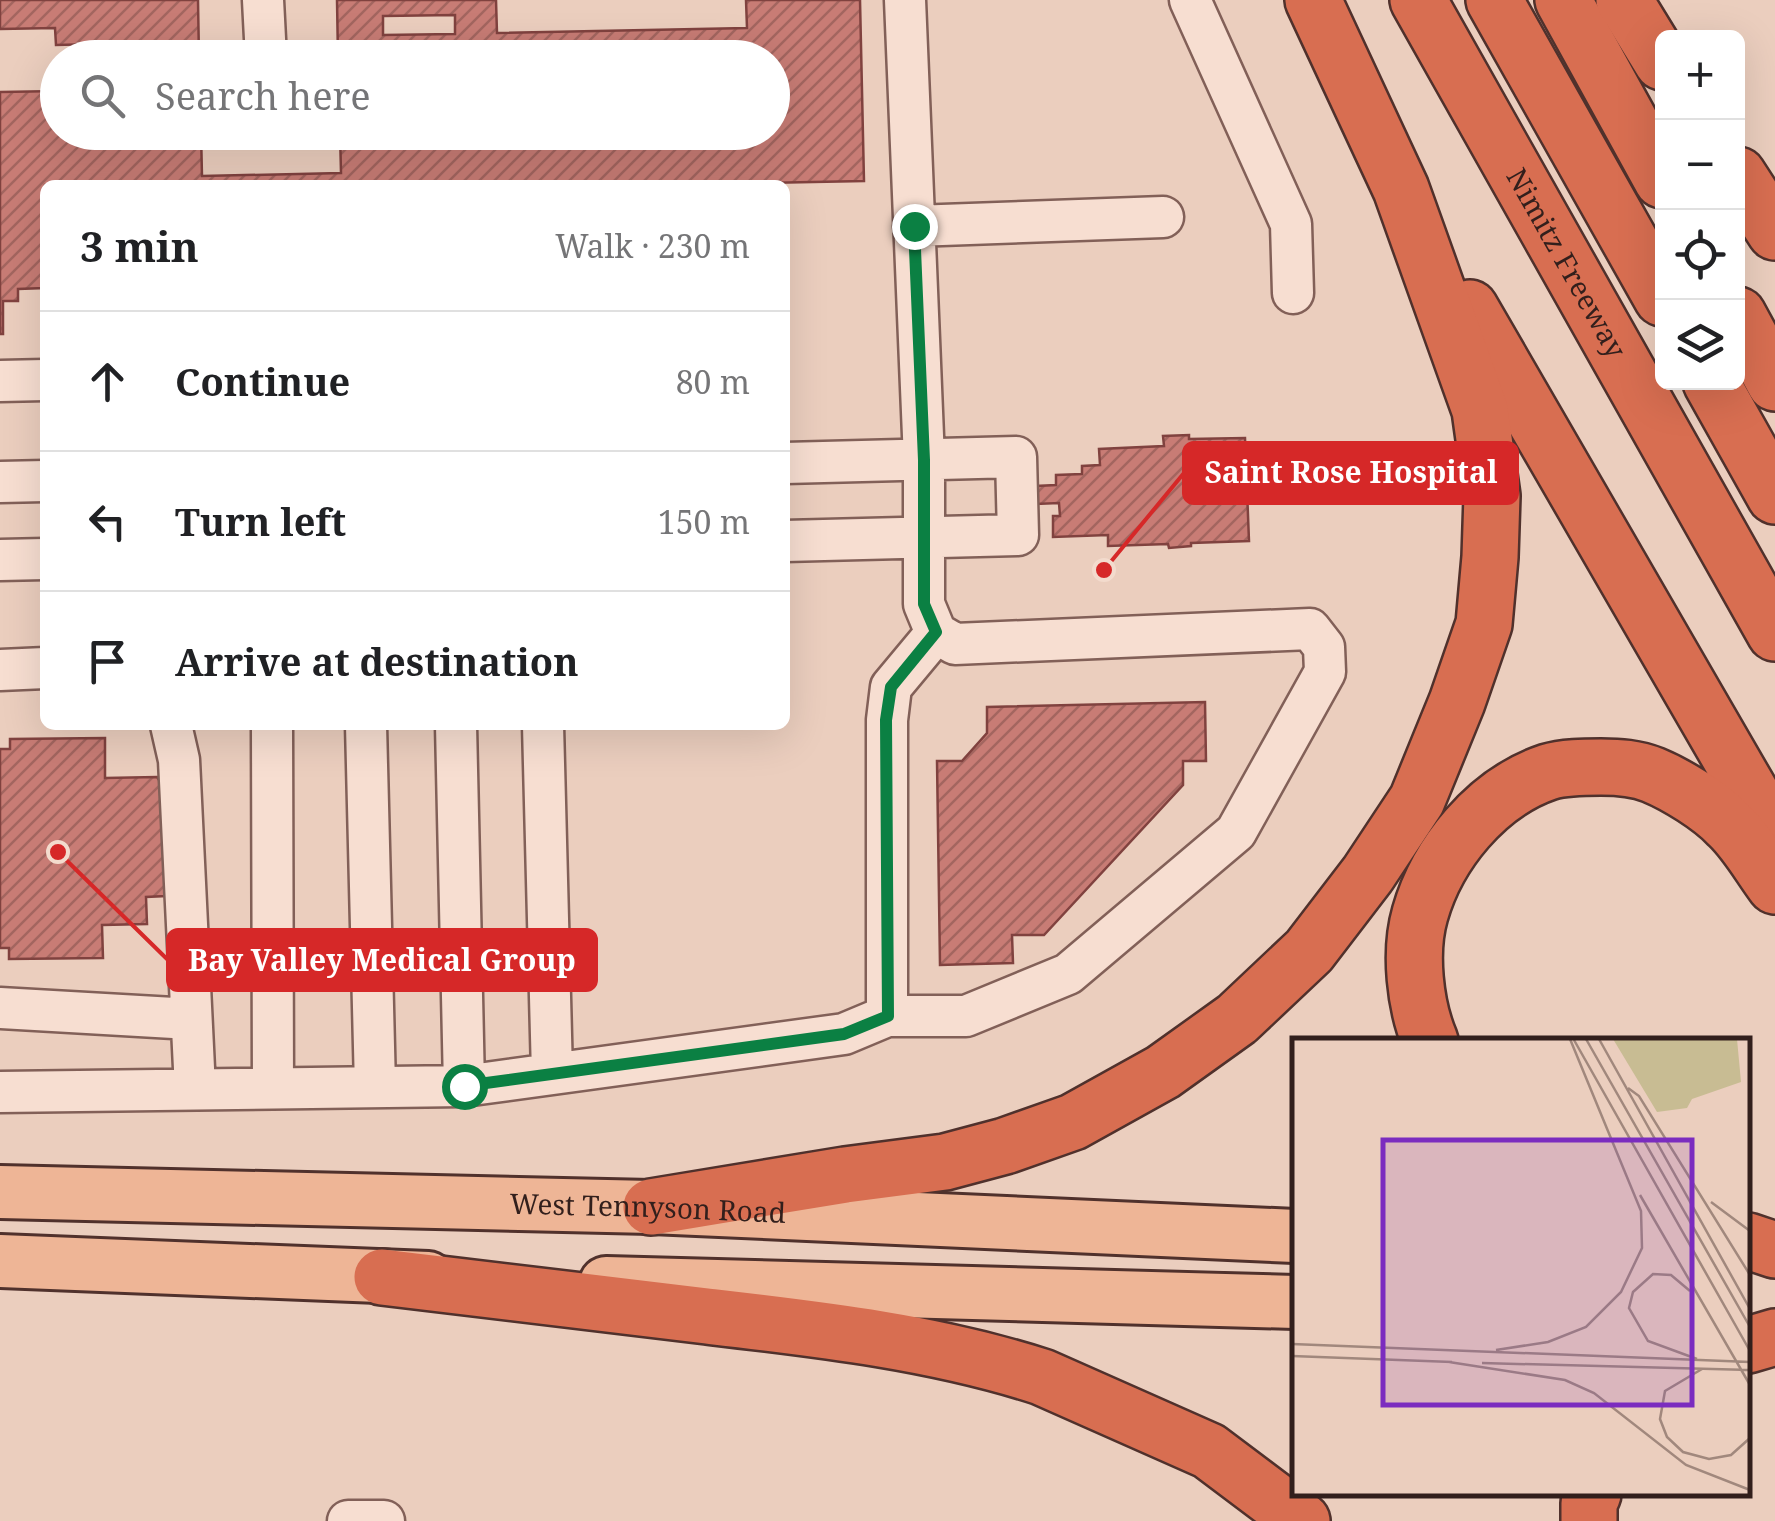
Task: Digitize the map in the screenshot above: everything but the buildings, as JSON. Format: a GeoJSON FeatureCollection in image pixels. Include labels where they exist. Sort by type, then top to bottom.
{"type":"FeatureCollection","features":[{"type":"Feature","properties":{"kind":"highway"},"geometry":{"type":"LineString","coordinates":[[651,1207],[945,1162],[1073,1122],[1162,1072],[1237,1019],[1309,951],[1368,874],[1417,800],[1484,624],[1492,496],[1480,410],[1400,189],[1313,0]]}},
{"type":"Feature","properties":{"kind":"highway","name":"Nimitz Freeway"},"geometry":{"type":"LineString","coordinates":[[1418,0],[1775,633]]}},
{"type":"Feature","properties":{"kind":"highway"},"geometry":{"type":"LineString","coordinates":[[1494,0],[1655,286]]}},
{"type":"Feature","properties":{"kind":"highway"},"geometry":{"type":"LineString","coordinates":[[1563,0],[1655,167]]}},
{"type":"Feature","properties":{"kind":"highway"},"geometry":{"type":"LineString","coordinates":[[1624,0],[1655,51]]}},
{"type":"Feature","properties":{"kind":"highway"},"geometry":{"type":"LineString","coordinates":[[1745,186],[1775,232]]}},
{"type":"Feature","properties":{"kind":"highway"},"geometry":{"type":"LineString","coordinates":[[1400,189],[1775,835]]}},
{"type":"Feature","properties":{"kind":"highway"},"geometry":{"type":"LineString","coordinates":[[1745,329],[1775,383]]}},
{"type":"Feature","properties":{"kind":"highway"},"geometry":{"type":"LineString","coordinates":[[1715,390],[1775,496]]}},
{"type":"Feature","properties":{"kind":"highway"},"geometry":{"type":"LineString","coordinates":[[1429,1038],[1414,968],[1418,917],[1436,872],[1466,830],[1506,793],[1549,772],[1584,766],[1623,766],[1652,775],[1687,793],[1729,825],[1775,886]]}},
{"type":"Feature","properties":{"kind":"highway"},"geometry":{"type":"LineString","coordinates":[[1750,1242],[1775,1254]]}},
{"type":"Feature","properties":{"kind":"highway"},"geometry":{"type":"LineString","coordinates":[[382,1276],[886,1340],[1015,1368],[1209,1451],[1302,1521]]}},
{"type":"Feature","properties":{"kind":"highway"},"geometry":{"type":"LineString","coordinates":[[1750,1344],[1775,1338]]}},
{"type":"Feature","properties":{"kind":"highway"},"geometry":{"type":"LineString","coordinates":[[1588,1521],[1592,1496]]}},
{"type":"Feature","properties":{"kind":"main road","name":"West Tennyson Road"},"geometry":{"type":"LineString","coordinates":[[0,1192],[651,1207],[1292,1236]]}},
{"type":"Feature","properties":{"kind":"main road"},"geometry":{"type":"LineString","coordinates":[[1750,1256],[1775,1254]]}},
{"type":"Feature","properties":{"kind":"main road"},"geometry":{"type":"LineString","coordinates":[[0,1260],[382,1276],[1292,1302]]}},
{"type":"Feature","properties":{"kind":"main road"},"geometry":{"type":"LineString","coordinates":[[1750,1314],[1775,1315]]}},
{"type":"Feature","properties":{"kind":"street"},"geometry":{"type":"LineString","coordinates":[[263,0],[265,40]]}},
{"type":"Feature","properties":{"kind":"street"},"geometry":{"type":"LineString","coordinates":[[0,1092],[464,1086],[844,1034],[888,1016],[966,1016],[1068,974],[1236,832],[1324,672],[1324,647],[1310,628],[955,644],[936,632],[924,604],[924,460],[904,0]]}},
{"type":"Feature","properties":{"kind":"street"},"geometry":{"type":"LineString","coordinates":[[1190,0],[1291,224],[1293,293]]}},
{"type":"Feature","properties":{"kind":"street"},"geometry":{"type":"LineString","coordinates":[[914,226],[1162,218]]}},
{"type":"Feature","properties":{"kind":"street"},"geometry":{"type":"LineString","coordinates":[[0,380],[40,380]]}},
{"type":"Feature","properties":{"kind":"street"},"geometry":{"type":"LineString","coordinates":[[790,463],[1016,457],[1018,535],[790,541]]}},
{"type":"Feature","properties":{"kind":"street"},"geometry":{"type":"LineString","coordinates":[[0,482],[40,481]]}},
{"type":"Feature","properties":{"kind":"street"},"geometry":{"type":"LineString","coordinates":[[0,560],[40,559]]}},
{"type":"Feature","properties":{"kind":"street"},"geometry":{"type":"LineString","coordinates":[[888,1016],[886,720],[891,687],[936,632]]}},
{"type":"Feature","properties":{"kind":"street"},"geometry":{"type":"LineString","coordinates":[[0,670],[40,668]]}},
{"type":"Feature","properties":{"kind":"street"},"geometry":{"type":"LineString","coordinates":[[172,730],[178,760],[195,1088]]}},
{"type":"Feature","properties":{"kind":"street"},"geometry":{"type":"LineString","coordinates":[[272,730],[274,1088]]}},
{"type":"Feature","properties":{"kind":"street"},"geometry":{"type":"LineString","coordinates":[[366,730],[375,1087]]}},
{"type":"Feature","properties":{"kind":"street"},"geometry":{"type":"LineString","coordinates":[[456,730],[464,1086]]}},
{"type":"Feature","properties":{"kind":"street"},"geometry":{"type":"LineString","coordinates":[[543,730],[552,1074]]}},
{"type":"Feature","properties":{"kind":"street"},"geometry":{"type":"LineString","coordinates":[[0,1008],[191,1019]]}},
{"type":"Feature","properties":{"kind":"street"},"geometry":{"type":"LineString","coordinates":[[348,1521],[384,1521]]}},
{"type":"Feature","properties":{"kind":"place","name":"Saint Rose Hospital"},"geometry":{"type":"Point","coordinates":[1104,570]}},
{"type":"Feature","properties":{"kind":"place","name":"Bay Valley Medical Group"},"geometry":{"type":"Point","coordinates":[58,852]}},
{"type":"Feature","properties":{"kind":"route"},"geometry":{"type":"LineString","coordinates":[[464,1086],[844,1034],[888,1016],[886,720],[891,687],[936,632],[924,604],[924,460],[914,226]]}}]}
